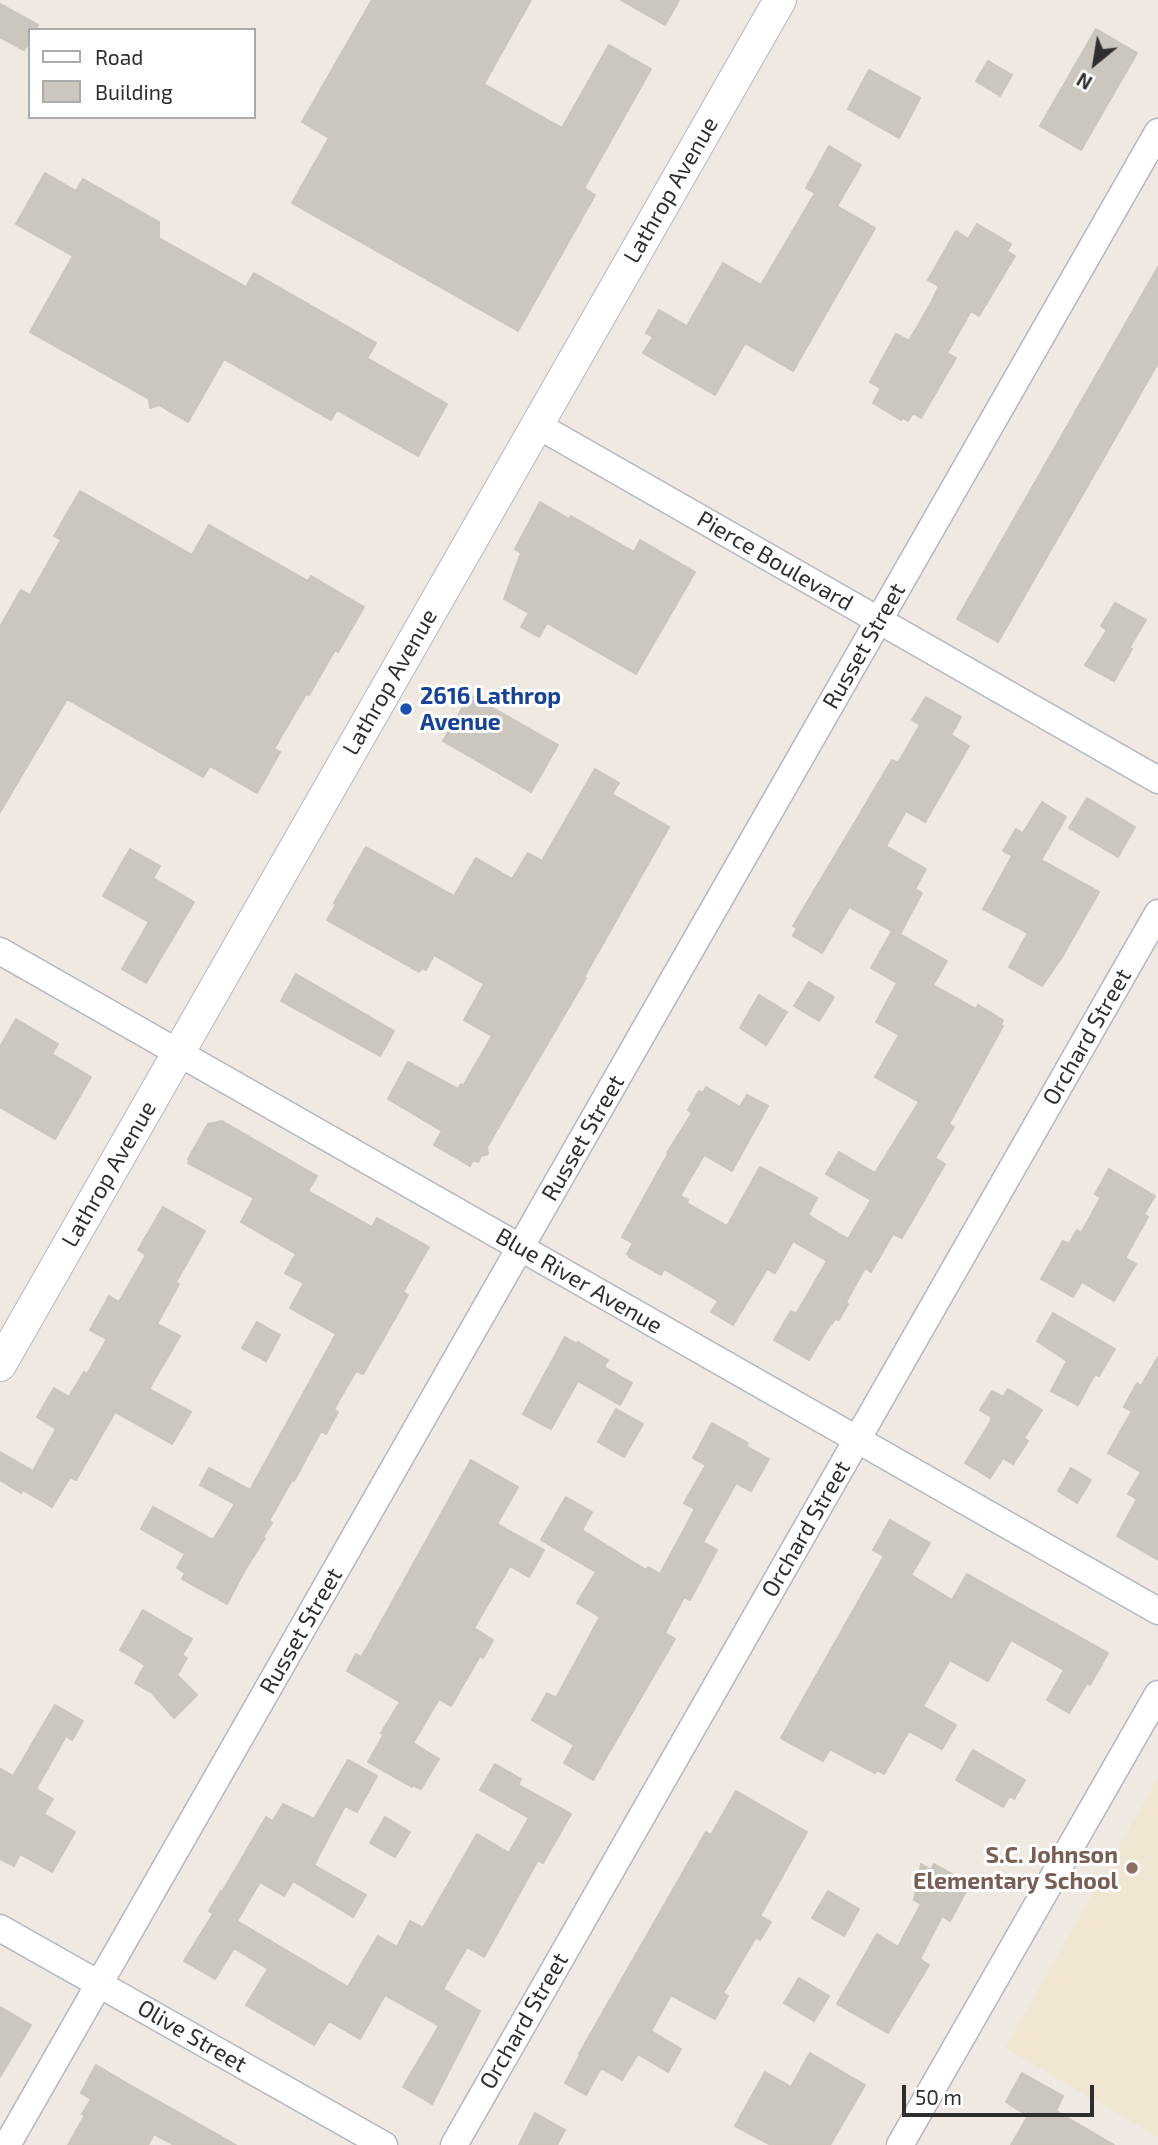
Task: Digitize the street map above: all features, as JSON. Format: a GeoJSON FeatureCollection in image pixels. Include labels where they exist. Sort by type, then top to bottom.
{"type":"FeatureCollection","features":[{"type":"Feature","properties":{"kind":"street","name":"Lathrop Avenue"},"geometry":{"type":"LineString","coordinates":[[0,1364],[780,0]]}},
{"type":"Feature","properties":{"kind":"street","name":"Russet Street"},"geometry":{"type":"LineString","coordinates":[[7,2145],[1158,132]]}},
{"type":"Feature","properties":{"kind":"street","name":"Pierce Boulevard"},"geometry":{"type":"LineString","coordinates":[[537,425],[1158,780]]}},
{"type":"Feature","properties":{"kind":"street","name":"Orchard Street"},"geometry":{"type":"LineString","coordinates":[[454,2145],[1158,913]]}},
{"type":"Feature","properties":{"kind":"street","name":"Blue River Avenue"},"geometry":{"type":"LineString","coordinates":[[0,951],[1158,1611]]}},
{"type":"Feature","properties":{"kind":"street"},"geometry":{"type":"LineString","coordinates":[[901,2145],[1158,1694]]}},
{"type":"Feature","properties":{"kind":"street","name":"Olive Street"},"geometry":{"type":"LineString","coordinates":[[0,1927],[384,2145]]}},
{"type":"Feature","properties":{"kind":"shaded area","name":"S.C. Johnson Elementary School"},"geometry":{"type":"Polygon","coordinates":[[[1158,1778],[1158,2137],[1005,2048],[1158,1778]]]}},
{"type":"Feature","properties":{"kind":"building"},"geometry":{"type":"Polygon","coordinates":[[[372,0],[531,0],[484,84],[562,128],[609,45],[651,69],[584,188],[595,195],[518,331],[292,203],[329,138],[302,122],[372,0]]]}},
{"type":"Feature","properties":{"kind":"building"},"geometry":{"type":"Polygon","coordinates":[[[621,0],[679,0],[665,25],[621,0]]]}},
{"type":"Feature","properties":{"kind":"building"},"geometry":{"type":"Polygon","coordinates":[[[0,4],[38,25],[36,28],[28,28],[28,43],[24,50],[0,37],[0,4]]]}},
{"type":"Feature","properties":{"kind":"building"},"geometry":{"type":"Polygon","coordinates":[[[1096,29],[1137,53],[1081,150],[1040,126],[1096,29]]]}},
{"type":"Feature","properties":{"kind":"building"},"geometry":{"type":"Polygon","coordinates":[[[988,61],[1012,75],[1000,96],[976,81],[988,61]]]}},
{"type":"Feature","properties":{"kind":"building"},"geometry":{"type":"Polygon","coordinates":[[[869,70],[920,98],[899,138],[848,109],[869,70]]]}},
{"type":"Feature","properties":{"kind":"building"},"geometry":{"type":"Polygon","coordinates":[[[829,146],[861,165],[837,206],[875,228],[793,371],[745,343],[715,395],[643,353],[653,337],[646,333],[659,310],[687,326],[723,263],[761,285],[815,193],[806,188],[829,146]]]}},
{"type":"Feature","properties":{"kind":"building"},"geometry":{"type":"Polygon","coordinates":[[[45,173],[76,191],[83,179],[159,222],[159,238],[246,287],[254,273],[376,343],[367,358],[447,404],[418,456],[337,410],[331,420],[224,359],[188,422],[159,405],[150,408],[149,399],[30,332],[73,256],[16,224],[45,173]]]}},
{"type":"Feature","properties":{"kind":"building"},"geometry":{"type":"Polygon","coordinates":[[[977,224],[1011,244],[1007,251],[1015,256],[979,316],[971,311],[947,353],[956,358],[921,418],[913,413],[908,421],[903,418],[901,420],[873,403],[881,388],[870,382],[896,334],[909,341],[932,301],[939,286],[928,280],[956,231],[968,239],[977,224]]]}},
{"type":"Feature","properties":{"kind":"building"},"geometry":{"type":"Polygon","coordinates":[[[1158,267],[1158,363],[998,642],[957,619],[1158,267]]]}},
{"type":"Feature","properties":{"kind":"building"},"geometry":{"type":"Polygon","coordinates":[[[80,491],[192,555],[209,525],[308,581],[311,576],[364,607],[338,652],[335,650],[309,695],[306,694],[274,749],[280,752],[257,793],[210,766],[203,777],[67,699],[0,812],[0,627],[21,590],[30,595],[61,540],[54,536],[80,491]]]}},
{"type":"Feature","properties":{"kind":"building"},"geometry":{"type":"Polygon","coordinates":[[[540,502],[569,519],[571,516],[634,552],[640,540],[695,572],[636,674],[547,623],[539,637],[521,627],[529,613],[504,599],[521,553],[515,549],[540,502]]]}},
{"type":"Feature","properties":{"kind":"building"},"geometry":{"type":"Polygon","coordinates":[[[1115,603],[1146,620],[1114,681],[1085,665],[1107,630],[1101,626],[1115,603]]]}},
{"type":"Feature","properties":{"kind":"building"},"geometry":{"type":"Polygon","coordinates":[[[470,695],[558,745],[531,792],[443,741],[470,695]]]}},
{"type":"Feature","properties":{"kind":"building"},"geometry":{"type":"Polygon","coordinates":[[[926,697],[961,717],[951,735],[969,746],[925,822],[906,811],[886,846],[926,869],[915,889],[922,893],[900,934],[947,961],[933,985],[976,1009],[978,1005],[1003,1020],[1003,1026],[949,1124],[954,1127],[935,1158],[945,1164],[902,1238],[893,1234],[871,1272],[865,1268],[839,1320],[835,1319],[831,1323],[809,1360],[774,1340],[791,1311],[796,1314],[827,1261],[793,1241],[775,1273],[767,1269],[733,1325],[711,1312],[718,1301],[664,1269],[661,1275],[629,1257],[627,1254],[633,1243],[622,1237],[667,1153],[692,1113],[688,1110],[699,1091],[703,1093],[706,1087],[740,1107],[747,1095],[768,1106],[732,1171],[704,1155],[680,1196],[688,1200],[687,1203],[727,1226],[760,1167],[817,1198],[808,1215],[848,1239],[871,1200],[826,1174],[839,1152],[875,1173],[919,1102],[875,1077],[899,1035],[876,1022],[897,983],[871,968],[892,931],[849,907],[822,953],[793,936],[797,928],[793,926],[892,760],[898,763],[920,725],[912,720],[926,697]]]}},
{"type":"Feature","properties":{"kind":"building"},"geometry":{"type":"Polygon","coordinates":[[[595,769],[619,783],[612,794],[669,827],[584,977],[586,978],[487,1147],[488,1154],[481,1156],[478,1162],[473,1160],[470,1166],[434,1145],[442,1131],[388,1099],[408,1062],[458,1089],[461,1084],[463,1086],[492,1036],[464,1020],[484,984],[434,955],[426,970],[422,968],[419,972],[327,920],[366,847],[454,896],[476,858],[512,879],[528,853],[542,861],[595,769]]]}},
{"type":"Feature","properties":{"kind":"building"},"geometry":{"type":"Polygon","coordinates":[[[1087,798],[1135,827],[1118,857],[1069,828],[1087,798]]]}},
{"type":"Feature","properties":{"kind":"building"},"geometry":{"type":"Polygon","coordinates":[[[1042,802],[1066,817],[1041,860],[1099,892],[1042,986],[1009,967],[1028,933],[983,909],[1012,856],[1003,851],[1016,829],[1023,833],[1042,802]]]}},
{"type":"Feature","properties":{"kind":"building"},"geometry":{"type":"Polygon","coordinates":[[[130,849],[160,866],[153,878],[194,902],[146,983],[122,969],[149,922],[103,896],[130,849]]]}},
{"type":"Feature","properties":{"kind":"building"},"geometry":{"type":"Polygon","coordinates":[[[296,974],[394,1031],[380,1056],[281,1001],[296,974]]]}},
{"type":"Feature","properties":{"kind":"building"},"geometry":{"type":"Polygon","coordinates":[[[809,982],[834,997],[819,1021],[794,1006],[809,982]]]}},
{"type":"Feature","properties":{"kind":"building"},"geometry":{"type":"Polygon","coordinates":[[[759,995],[787,1012],[766,1045],[740,1028],[759,995]]]}},
{"type":"Feature","properties":{"kind":"building"},"geometry":{"type":"Polygon","coordinates":[[[16,1019],[58,1044],[52,1054],[91,1077],[55,1139],[0,1107],[0,1047],[16,1019]]]}},
{"type":"Feature","properties":{"kind":"building"},"geometry":{"type":"Polygon","coordinates":[[[222,1121],[317,1176],[308,1191],[372,1227],[377,1218],[429,1247],[403,1292],[408,1295],[394,1320],[363,1374],[356,1371],[334,1409],[338,1412],[326,1434],[321,1431],[294,1481],[292,1480],[269,1521],[272,1523],[263,1537],[265,1538],[227,1604],[182,1579],[185,1573],[177,1568],[185,1554],[141,1529],[153,1507],[213,1540],[235,1504],[200,1485],[209,1468],[250,1490],[336,1334],[290,1308],[304,1283],[285,1273],[296,1254],[241,1222],[254,1198],[188,1163],[208,1124],[222,1121]]]}},
{"type":"Feature","properties":{"kind":"building"},"geometry":{"type":"Polygon","coordinates":[[[1109,1169],[1155,1196],[1144,1214],[1148,1217],[1125,1258],[1136,1264],[1114,1301],[1082,1282],[1073,1297],[1041,1279],[1063,1241],[1069,1244],[1077,1230],[1081,1233],[1101,1197],[1095,1194],[1109,1169]]]}},
{"type":"Feature","properties":{"kind":"building"},"geometry":{"type":"Polygon","coordinates":[[[163,1207],[205,1231],[176,1282],[179,1284],[157,1324],[180,1336],[149,1389],[191,1412],[172,1444],[115,1412],[76,1480],[70,1477],[52,1507],[0,1480],[0,1452],[33,1471],[56,1429],[37,1417],[54,1388],[69,1397],[84,1372],[87,1374],[107,1339],[90,1330],[109,1296],[119,1302],[146,1255],[138,1250],[163,1207]]]}},
{"type":"Feature","properties":{"kind":"building"},"geometry":{"type":"Polygon","coordinates":[[[1053,1313],[1115,1349],[1099,1376],[1095,1374],[1078,1405],[1051,1391],[1067,1361],[1037,1341],[1053,1313]]]}},
{"type":"Feature","properties":{"kind":"building"},"geometry":{"type":"Polygon","coordinates":[[[257,1322],[280,1335],[266,1361],[242,1348],[257,1322]]]}},
{"type":"Feature","properties":{"kind":"building"},"geometry":{"type":"Polygon","coordinates":[[[565,1337],[608,1360],[604,1367],[632,1383],[620,1405],[578,1381],[551,1429],[523,1414],[565,1337]]]}},
{"type":"Feature","properties":{"kind":"building"},"geometry":{"type":"Polygon","coordinates":[[[1158,1357],[1158,1560],[1117,1536],[1137,1499],[1128,1494],[1141,1472],[1108,1453],[1132,1411],[1124,1407],[1137,1383],[1141,1386],[1158,1357]]]}},
{"type":"Feature","properties":{"kind":"building"},"geometry":{"type":"Polygon","coordinates":[[[1008,1389],[1042,1410],[1024,1438],[1028,1441],[1013,1464],[1003,1458],[990,1478],[965,1463],[991,1421],[991,1417],[980,1410],[992,1391],[1003,1397],[1008,1389]]]}},
{"type":"Feature","properties":{"kind":"building"},"geometry":{"type":"Polygon","coordinates":[[[616,1409],[643,1424],[624,1457],[598,1442],[616,1409]]]}},
{"type":"Feature","properties":{"kind":"building"},"geometry":{"type":"Polygon","coordinates":[[[712,1423],[748,1443],[746,1446],[769,1459],[751,1491],[736,1483],[703,1542],[717,1550],[690,1600],[684,1597],[665,1633],[675,1639],[593,1780],[564,1763],[574,1745],[532,1720],[547,1693],[556,1698],[600,1617],[577,1603],[596,1572],[541,1540],[566,1497],[592,1512],[582,1530],[646,1570],[648,1567],[660,1574],[695,1509],[684,1503],[706,1465],[693,1458],[712,1423]]]}},
{"type":"Feature","properties":{"kind":"building"},"geometry":{"type":"Polygon","coordinates":[[[471,1460],[518,1487],[497,1524],[544,1550],[529,1577],[510,1566],[474,1628],[493,1640],[483,1658],[480,1656],[451,1706],[439,1699],[413,1743],[439,1759],[421,1789],[413,1785],[412,1787],[368,1762],[384,1734],[381,1733],[400,1702],[347,1671],[356,1654],[361,1657],[370,1642],[471,1460]]]}},
{"type":"Feature","properties":{"kind":"building"},"geometry":{"type":"Polygon","coordinates":[[[1071,1468],[1091,1480],[1077,1503],[1058,1491],[1071,1468]]]}},
{"type":"Feature","properties":{"kind":"building"},"geometry":{"type":"Polygon","coordinates":[[[890,1520],[930,1543],[911,1575],[952,1600],[967,1574],[1108,1653],[1090,1685],[1087,1683],[1069,1713],[1047,1700],[1064,1670],[1011,1640],[988,1681],[950,1660],[923,1706],[956,1725],[942,1749],[909,1731],[884,1774],[877,1770],[875,1773],[830,1749],[823,1761],[781,1738],[884,1556],[873,1550],[890,1520]]]}},
{"type":"Feature","properties":{"kind":"building"},"geometry":{"type":"Polygon","coordinates":[[[143,1610],[192,1639],[182,1655],[187,1658],[177,1675],[197,1695],[174,1718],[152,1693],[135,1683],[145,1665],[120,1650],[143,1610]]]}},
{"type":"Feature","properties":{"kind":"building"},"geometry":{"type":"Polygon","coordinates":[[[55,1705],[83,1721],[72,1740],[66,1736],[36,1789],[53,1799],[44,1814],[75,1832],[52,1872],[20,1854],[14,1866],[0,1859],[0,1769],[13,1776],[55,1705]]]}},
{"type":"Feature","properties":{"kind":"building"},"geometry":{"type":"Polygon","coordinates":[[[973,1750],[1025,1780],[1014,1799],[1010,1796],[1003,1807],[956,1780],[973,1750]]]}},
{"type":"Feature","properties":{"kind":"building"},"geometry":{"type":"Polygon","coordinates":[[[348,1760],[377,1776],[357,1812],[345,1806],[314,1865],[366,1895],[353,1917],[293,1881],[284,1896],[260,1882],[237,1921],[348,1987],[378,1936],[397,1947],[410,1921],[423,1928],[477,1834],[509,1853],[529,1818],[480,1790],[495,1764],[521,1779],[518,1785],[571,1814],[543,1863],[538,1860],[484,1957],[467,1947],[443,1989],[480,2011],[432,2104],[403,2087],[439,2026],[422,2016],[385,1995],[360,2039],[329,2021],[314,2045],[246,2005],[268,1969],[234,1948],[215,1979],[184,1961],[213,1914],[209,1911],[266,1817],[273,1821],[283,1804],[314,1819],[348,1760]]]}},
{"type":"Feature","properties":{"kind":"building"},"geometry":{"type":"Polygon","coordinates":[[[736,1791],[807,1832],[760,1916],[771,1922],[760,1940],[756,1937],[723,1993],[728,1996],[715,2019],[671,1995],[651,2031],[681,2049],[668,2072],[638,2054],[622,2080],[601,2068],[586,2095],[565,2083],[579,2054],[706,1832],[711,1835],[736,1791]]]}},
{"type":"Feature","properties":{"kind":"building"},"geometry":{"type":"Polygon","coordinates":[[[385,1817],[410,1832],[395,1857],[370,1843],[385,1817]]]}},
{"type":"Feature","properties":{"kind":"building"},"geometry":{"type":"Polygon","coordinates":[[[921,1864],[931,1870],[934,1864],[970,1884],[950,1921],[942,1916],[920,1959],[929,1965],[888,2033],[837,2004],[877,1934],[898,1947],[921,1904],[914,1900],[921,1864]]]}},
{"type":"Feature","properties":{"kind":"building"},"geometry":{"type":"Polygon","coordinates":[[[828,1891],[859,1909],[844,1936],[812,1918],[828,1891]]]}},
{"type":"Feature","properties":{"kind":"building"},"geometry":{"type":"Polygon","coordinates":[[[799,1978],[829,1996],[814,2021],[784,2003],[799,1978]]]}},
{"type":"Feature","properties":{"kind":"building"},"geometry":{"type":"Polygon","coordinates":[[[0,2007],[31,2025],[0,2077],[0,2007]]]}},
{"type":"Feature","properties":{"kind":"building"},"geometry":{"type":"Polygon","coordinates":[[[810,2053],[865,2085],[830,2145],[771,2145],[735,2126],[765,2072],[791,2087],[810,2053]]]}},
{"type":"Feature","properties":{"kind":"building"},"geometry":{"type":"Polygon","coordinates":[[[96,2065],[236,2145],[174,2145],[154,2134],[148,2145],[68,2145],[91,2099],[81,2093],[96,2065]]]}},
{"type":"Feature","properties":{"kind":"building"},"geometry":{"type":"Polygon","coordinates":[[[1022,2073],[1063,2096],[1056,2111],[1114,2145],[1011,2145],[1028,2116],[1006,2102],[1022,2073]]]}},
{"type":"Feature","properties":{"kind":"building"},"geometry":{"type":"Polygon","coordinates":[[[535,2113],[565,2130],[557,2145],[519,2145],[535,2113]]]}},
{"type":"Feature","properties":{"kind":"place","name":"2616 Lathrop Avenue"},"geometry":{"type":"Point","coordinates":[406,709]}},
{"type":"Feature","properties":{"kind":"place","name":"S.C. Johnson Elementary School"},"geometry":{"type":"Point","coordinates":[1132,1868]}}]}
